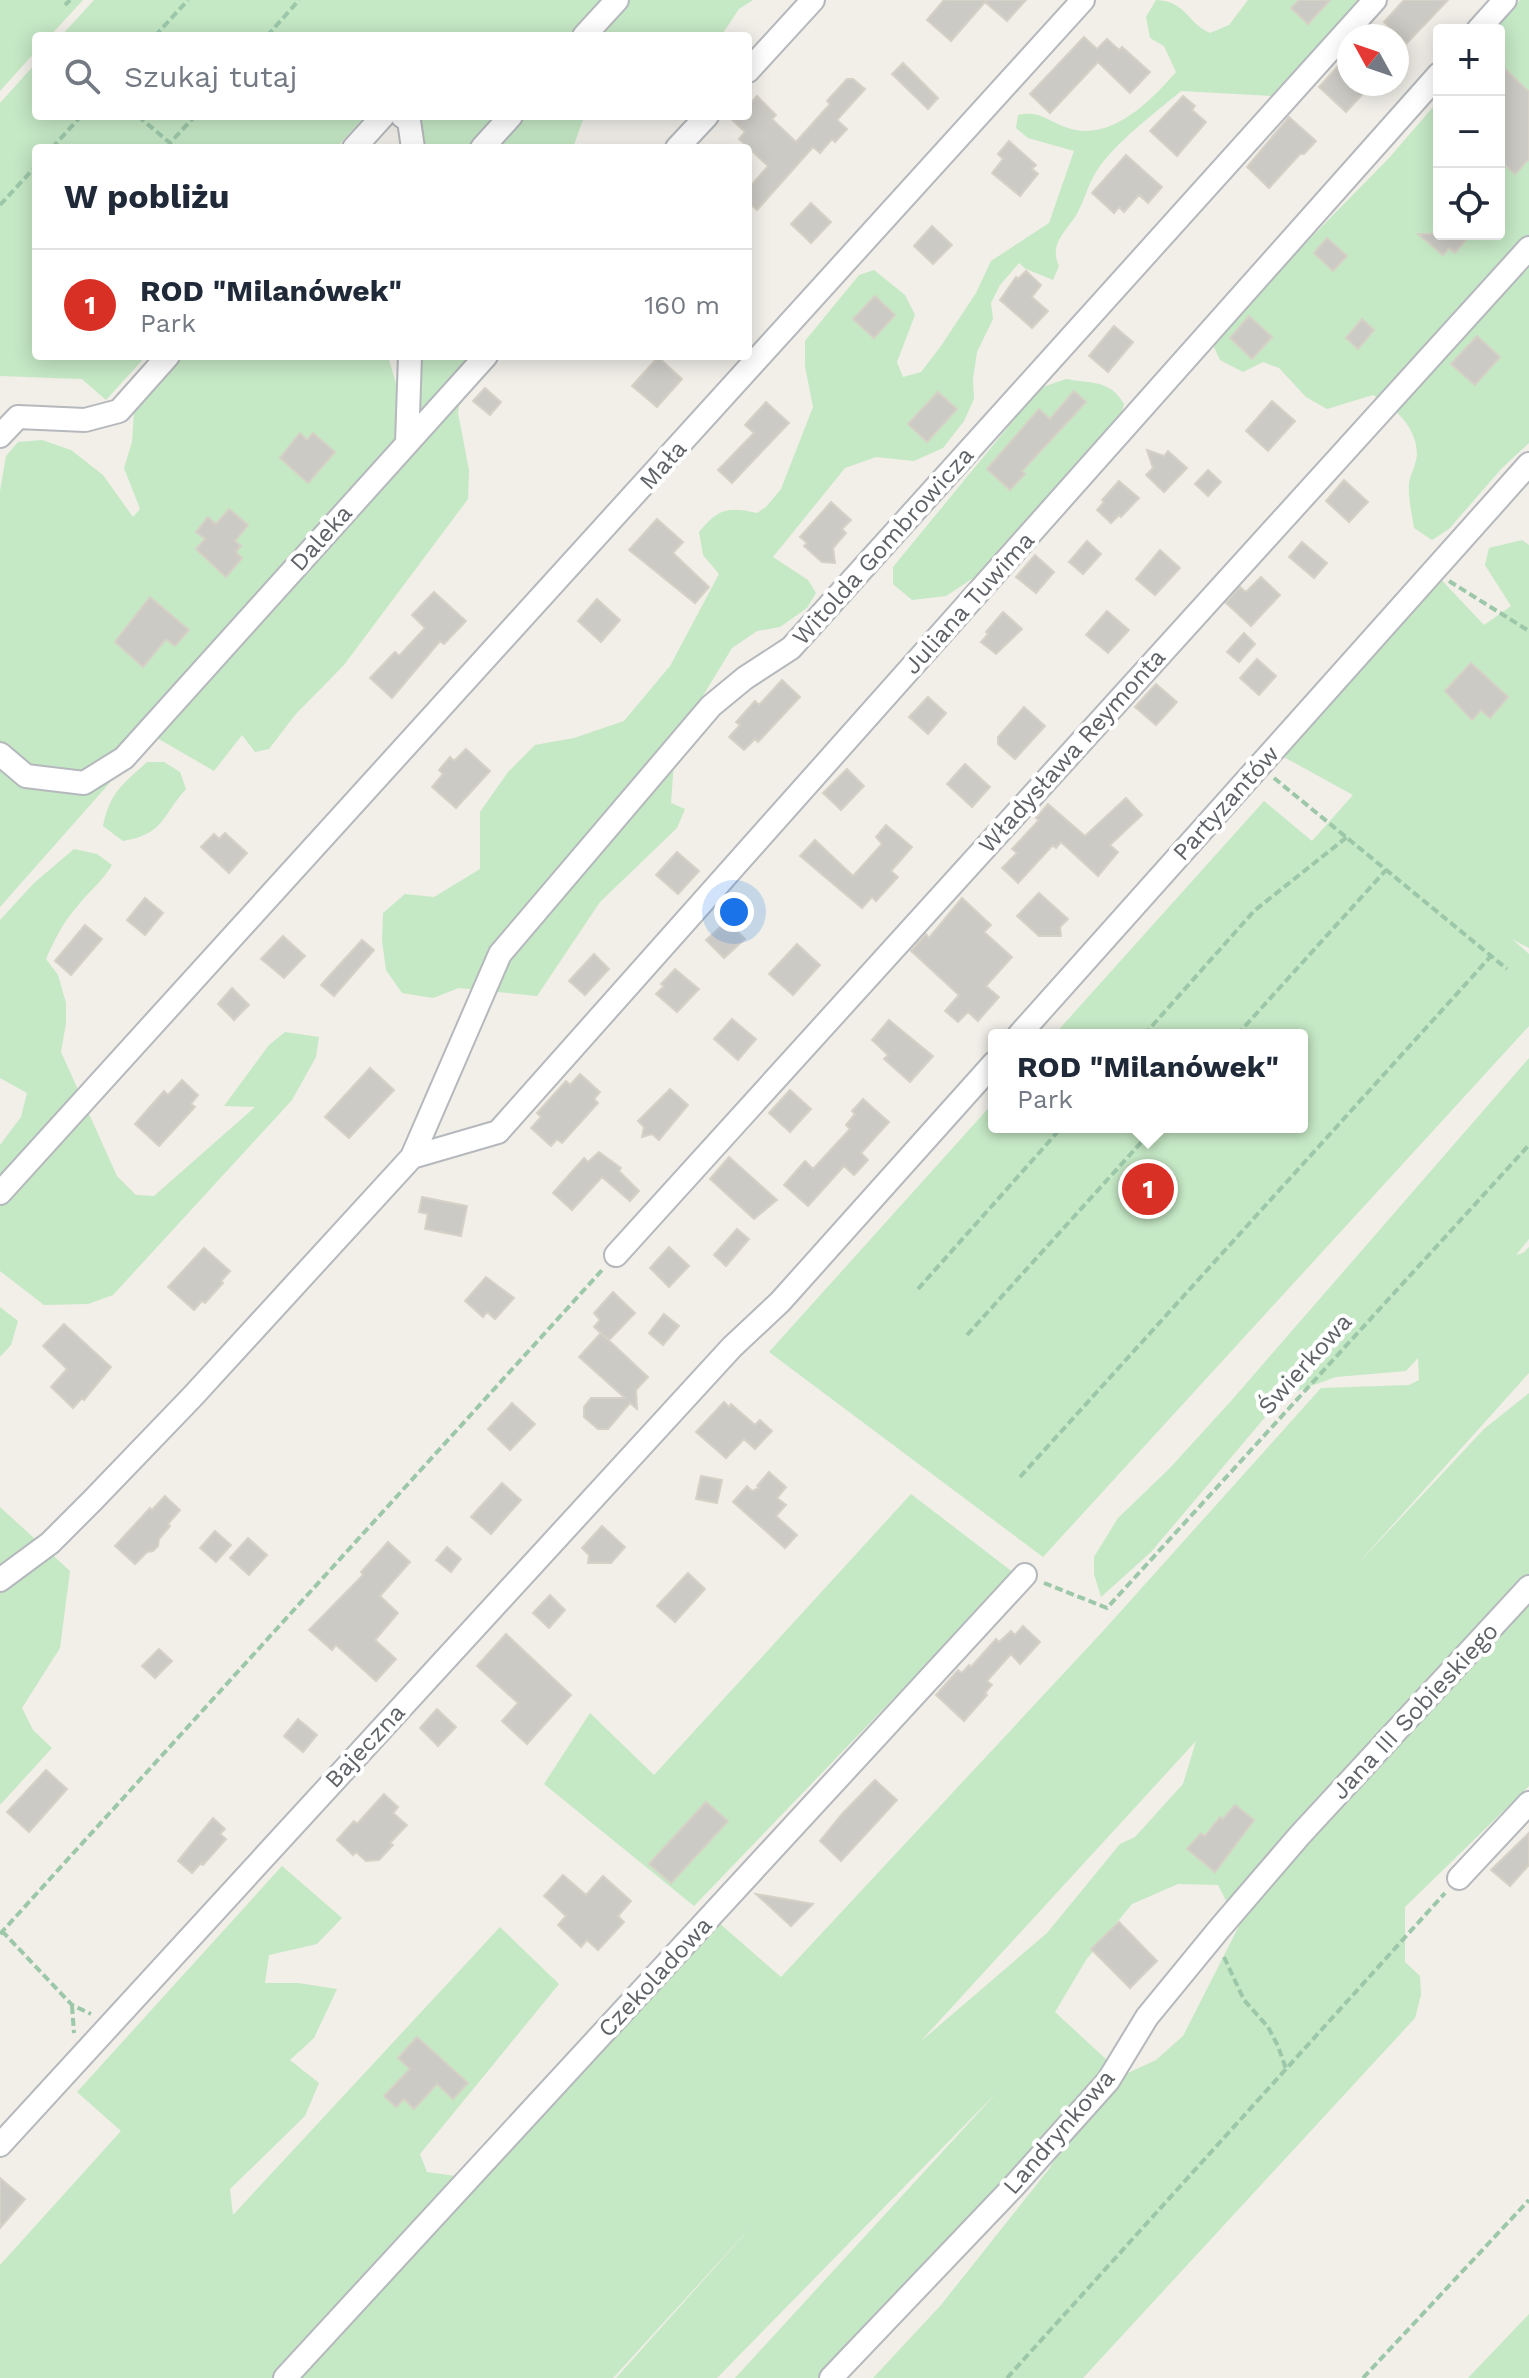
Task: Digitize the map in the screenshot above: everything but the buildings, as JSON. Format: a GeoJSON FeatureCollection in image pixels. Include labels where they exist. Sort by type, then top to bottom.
{"type":"FeatureCollection","features":[{"type":"Feature","properties":{"kind":"street"},"geometry":{"type":"LineString","coordinates":[[588,32],[617,0]]}},
{"type":"Feature","properties":{"kind":"street"},"geometry":{"type":"LineString","coordinates":[[752,67],[813,0]]}},
{"type":"Feature","properties":{"kind":"street","name":"Mała"},"geometry":{"type":"LineString","coordinates":[[0,1193],[1083,0]]}},
{"type":"Feature","properties":{"kind":"street","name":"Witolda Gombrowicza"},"geometry":{"type":"LineString","coordinates":[[412,1157],[500,954],[711,706],[745,678],[791,648],[1375,0]]}},
{"type":"Feature","properties":{"kind":"street"},"geometry":{"type":"LineString","coordinates":[[1483,24],[1505,0]]}},
{"type":"Feature","properties":{"kind":"street","name":"Juliana Tuwima"},"geometry":{"type":"LineString","coordinates":[[412,1157],[498,1132],[1433,81]]}},
{"type":"Feature","properties":{"kind":"street"},"geometry":{"type":"LineString","coordinates":[[358,144],[379,120]]}},
{"type":"Feature","properties":{"kind":"street"},"geometry":{"type":"LineString","coordinates":[[408,120],[412,144]]}},
{"type":"Feature","properties":{"kind":"street"},"geometry":{"type":"LineString","coordinates":[[486,144],[507,120]]}},
{"type":"Feature","properties":{"kind":"street"},"geometry":{"type":"LineString","coordinates":[[681,144],[703,120]]}},
{"type":"Feature","properties":{"kind":"street","name":"Władysława Reymonta"},"geometry":{"type":"LineString","coordinates":[[616,1255],[1529,248]]}},
{"type":"Feature","properties":{"kind":"street"},"geometry":{"type":"LineString","coordinates":[[0,436],[18,417],[85,420],[119,411],[164,360]]}},
{"type":"Feature","properties":{"kind":"street"},"geometry":{"type":"LineString","coordinates":[[407,443],[410,360]]}},
{"type":"Feature","properties":{"kind":"street","name":"Daleka"},"geometry":{"type":"LineString","coordinates":[[0,754],[26,776],[84,783],[124,758],[482,360]]}},
{"type":"Feature","properties":{"kind":"street","name":"Partyzantów"},"geometry":{"type":"LineString","coordinates":[[1024,1029],[1529,464]]}},
{"type":"Feature","properties":{"kind":"street","name":"Bajeczna"},"geometry":{"type":"LineString","coordinates":[[0,2145],[732,1347],[780,1302],[988,1070]]}},
{"type":"Feature","properties":{"kind":"street"},"geometry":{"type":"LineString","coordinates":[[0,1580],[50,1543],[92,1501],[412,1157]]}},
{"type":"Feature","properties":{"kind":"street","name":"Czekoladowa"},"geometry":{"type":"LineString","coordinates":[[285,2378],[1025,1575]]}},
{"type":"Feature","properties":{"kind":"street","name":"Jana III Sobieskiego"},"geometry":{"type":"LineString","coordinates":[[1300,1835],[1529,1587]]}},
{"type":"Feature","properties":{"kind":"street"},"geometry":{"type":"LineString","coordinates":[[1459,1878],[1529,1803]]}},
{"type":"Feature","properties":{"kind":"street","name":"Landrynkowa"},"geometry":{"type":"LineString","coordinates":[[831,2378],[1014,2186],[1108,2081],[1147,2017],[1300,1835]]}},
{"type":"Feature","properties":{"kind":"path"},"geometry":{"type":"LineString","coordinates":[[65,5],[70,0]]}},
{"type":"Feature","properties":{"kind":"path"},"geometry":{"type":"LineString","coordinates":[[159,32],[188,0]]}},
{"type":"Feature","properties":{"kind":"path"},"geometry":{"type":"LineString","coordinates":[[271,32],[299,0]]}},
{"type":"Feature","properties":{"kind":"path"},"geometry":{"type":"LineString","coordinates":[[56,144],[77,120]]}},
{"type":"Feature","properties":{"kind":"path"},"geometry":{"type":"LineString","coordinates":[[143,120],[170,143],[191,120]]}},
{"type":"Feature","properties":{"kind":"path"},"geometry":{"type":"LineString","coordinates":[[0,205],[32,170]]}},
{"type":"Feature","properties":{"kind":"path"},"geometry":{"type":"LineString","coordinates":[[1433,571],[1529,631]]}},
{"type":"Feature","properties":{"kind":"path"},"geometry":{"type":"LineString","coordinates":[[1259,766],[1507,969]]}},
{"type":"Feature","properties":{"kind":"path"},"geometry":{"type":"LineString","coordinates":[[1149,1029],[1254,911],[1347,837]]}},
{"type":"Feature","properties":{"kind":"path"},"geometry":{"type":"LineString","coordinates":[[1242,1029],[1386,870]]}},
{"type":"Feature","properties":{"kind":"path"},"geometry":{"type":"LineString","coordinates":[[1020,1477],[1491,956]]}},
{"type":"Feature","properties":{"kind":"path"},"geometry":{"type":"LineString","coordinates":[[918,1289],[1057,1133]]}},
{"type":"Feature","properties":{"kind":"path"},"geometry":{"type":"LineString","coordinates":[[967,1335],[1150,1133]]}},
{"type":"Feature","properties":{"kind":"path","name":"Świerkowa"},"geometry":{"type":"LineString","coordinates":[[1025,1575],[1107,1608],[1529,1145]]}},
{"type":"Feature","properties":{"kind":"path"},"geometry":{"type":"LineString","coordinates":[[120,2013],[111,2018],[94,2015],[72,2005],[1,1932],[616,1255]]}},
{"type":"Feature","properties":{"kind":"path"},"geometry":{"type":"LineString","coordinates":[[1007,2378],[1459,1878]]}},
{"type":"Feature","properties":{"kind":"path"},"geometry":{"type":"LineString","coordinates":[[1220,1928],[1224,1959],[1244,2000],[1268,2027],[1286,2069]]}},
{"type":"Feature","properties":{"kind":"path"},"geometry":{"type":"LineString","coordinates":[[1363,2378],[1529,2200]]}},
{"type":"Feature","properties":{"kind":"green space"},"geometry":{"type":"Polygon","coordinates":[[[0,0],[83,0],[54,32],[32,32],[32,55],[0,91],[0,0]]]}},
{"type":"Feature","properties":{"kind":"green space"},"geometry":{"type":"Polygon","coordinates":[[[94,0],[753,0],[739,9],[724,32],[65,32],[94,0]]]}},
{"type":"Feature","properties":{"kind":"green space"},"geometry":{"type":"Polygon","coordinates":[[[1156,0],[1166,1],[1180,8],[1210,33],[1229,25],[1248,0],[1361,0],[1272,96],[1181,91],[1136,129],[1113,150],[1093,177],[1078,212],[1057,245],[1059,266],[1053,280],[1019,263],[1000,285],[991,303],[993,319],[977,352],[974,399],[964,421],[943,448],[914,461],[876,457],[845,468],[773,557],[808,580],[816,593],[807,608],[780,627],[757,631],[732,648],[684,727],[675,748],[671,803],[685,809],[677,828],[600,902],[537,996],[459,988],[433,998],[402,993],[386,970],[382,940],[383,913],[405,894],[434,897],[480,869],[480,812],[508,772],[535,745],[574,738],[624,721],[670,666],[719,574],[703,555],[699,532],[724,511],[757,513],[781,489],[813,407],[805,366],[805,341],[859,275],[874,270],[905,295],[915,315],[897,362],[903,377],[921,372],[976,293],[991,261],[1049,223],[1074,151],[1028,138],[1016,128],[1018,115],[1037,115],[1081,131],[1097,130],[1113,125],[1141,107],[1176,72],[1164,46],[1150,38],[1146,17],[1156,0]]]}},
{"type":"Feature","properties":{"kind":"green space"},"geometry":{"type":"Polygon","coordinates":[[[1520,0],[1529,0],[1529,443],[1502,468],[1449,529],[1432,540],[1414,528],[1409,489],[1417,457],[1416,443],[1408,426],[1396,412],[1373,395],[1327,409],[1306,397],[1279,368],[1263,362],[1243,372],[1220,360],[1213,345],[1246,304],[1389,158],[1433,107],[1433,240],[1505,240],[1505,24],[1500,24],[1520,0]]]}},
{"type":"Feature","properties":{"kind":"green space"},"geometry":{"type":"Polygon","coordinates":[[[32,67],[32,120],[361,120],[340,144],[32,144],[32,360],[142,360],[106,400],[82,379],[0,376],[0,103],[32,67]]]}},
{"type":"Feature","properties":{"kind":"green space"},"geometry":{"type":"Polygon","coordinates":[[[419,120],[583,120],[574,144],[403,144],[419,120]]]}},
{"type":"Feature","properties":{"kind":"green space"},"geometry":{"type":"Polygon","coordinates":[[[179,360],[389,360],[399,394],[401,360],[466,360],[458,413],[469,470],[468,499],[344,665],[295,715],[269,749],[255,752],[242,735],[214,771],[152,735],[0,907],[0,491],[6,456],[18,442],[42,440],[71,450],[103,475],[133,517],[140,509],[124,468],[132,442],[134,411],[179,360]]]}},
{"type":"Feature","properties":{"kind":"green space"},"geometry":{"type":"Polygon","coordinates":[[[1066,379],[1106,386],[1119,396],[1124,404],[1115,428],[1073,469],[975,577],[946,596],[912,600],[893,584],[893,567],[1040,388],[1066,379]]]}},
{"type":"Feature","properties":{"kind":"green space"},"geometry":{"type":"Polygon","coordinates":[[[1522,540],[1529,545],[1529,948],[1512,939],[1529,954],[1529,1026],[1043,1557],[769,1352],[988,1109],[988,1133],[1308,1133],[1308,1029],[1059,1029],[1264,801],[1312,841],[1353,795],[1273,751],[1433,571],[1484,625],[1511,606],[1485,565],[1489,548],[1522,540]]]}},
{"type":"Feature","properties":{"kind":"green space"},"geometry":{"type":"Polygon","coordinates":[[[147,762],[164,762],[180,772],[186,789],[154,829],[123,841],[103,826],[106,814],[119,790],[147,762]]]}},
{"type":"Feature","properties":{"kind":"green space"},"geometry":{"type":"Polygon","coordinates":[[[74,849],[97,854],[112,865],[66,921],[46,959],[58,975],[66,1003],[61,1052],[117,1176],[136,1195],[154,1196],[255,1107],[224,1106],[269,1045],[285,1032],[319,1037],[316,1057],[292,1100],[113,1295],[88,1304],[44,1305],[0,1271],[0,1145],[21,1117],[27,1093],[0,1078],[0,920],[34,883],[74,849]]]}},
{"type":"Feature","properties":{"kind":"green space"},"geometry":{"type":"Polygon","coordinates":[[[1529,1058],[1529,1239],[1516,1255],[1529,1247],[1529,1373],[1353,1569],[1484,1429],[1529,1393],[1529,1786],[1405,1907],[1405,1962],[1420,1976],[1421,1995],[1415,2018],[1083,2378],[873,2378],[941,2305],[1049,2169],[1085,2111],[1117,2078],[1156,2060],[1183,2036],[1239,1926],[1218,1885],[1178,1884],[1132,1904],[1086,1960],[1055,2012],[1109,2062],[986,2204],[823,2378],[735,2378],[1000,2089],[717,2378],[616,2378],[760,2217],[613,2378],[0,2378],[0,2265],[121,2131],[77,2092],[282,1866],[342,1918],[317,1944],[269,1955],[265,1983],[298,1983],[337,1989],[314,2038],[290,2060],[319,2083],[305,2116],[230,2189],[233,2215],[500,1927],[559,1984],[420,2154],[427,2172],[477,2179],[718,1922],[781,1977],[1104,1630],[1321,1388],[1409,1385],[1419,1380],[1418,1358],[1406,1371],[1336,1377],[1283,1396],[1151,1552],[1101,1597],[1094,1574],[1094,1557],[1118,1518],[1169,1469],[1529,1058]],[[1196,1741],[920,2042],[1047,1933],[1120,1844],[1135,1837],[1183,1784],[1196,1741]]]}},
{"type":"Feature","properties":{"kind":"green space"},"geometry":{"type":"Polygon","coordinates":[[[0,1307],[18,1321],[11,1345],[0,1357],[0,1307]]]}},
{"type":"Feature","properties":{"kind":"green space"},"geometry":{"type":"Polygon","coordinates":[[[911,1494],[1014,1573],[694,1906],[544,1784],[590,1713],[654,1775],[911,1494]]]}},
{"type":"Feature","properties":{"kind":"green space"},"geometry":{"type":"Polygon","coordinates":[[[0,1507],[70,1571],[60,1648],[22,1708],[33,1730],[52,1748],[0,1805],[0,1507]]]}},
{"type":"Feature","properties":{"kind":"green space"},"geometry":{"type":"Polygon","coordinates":[[[1529,2314],[1529,2378],[1468,2378],[1529,2314]]]}},
{"type":"Feature","properties":{"kind":"place","name":"ROD \"Milanówek\""},"geometry":{"type":"Point","coordinates":[1148,1189]}}]}
